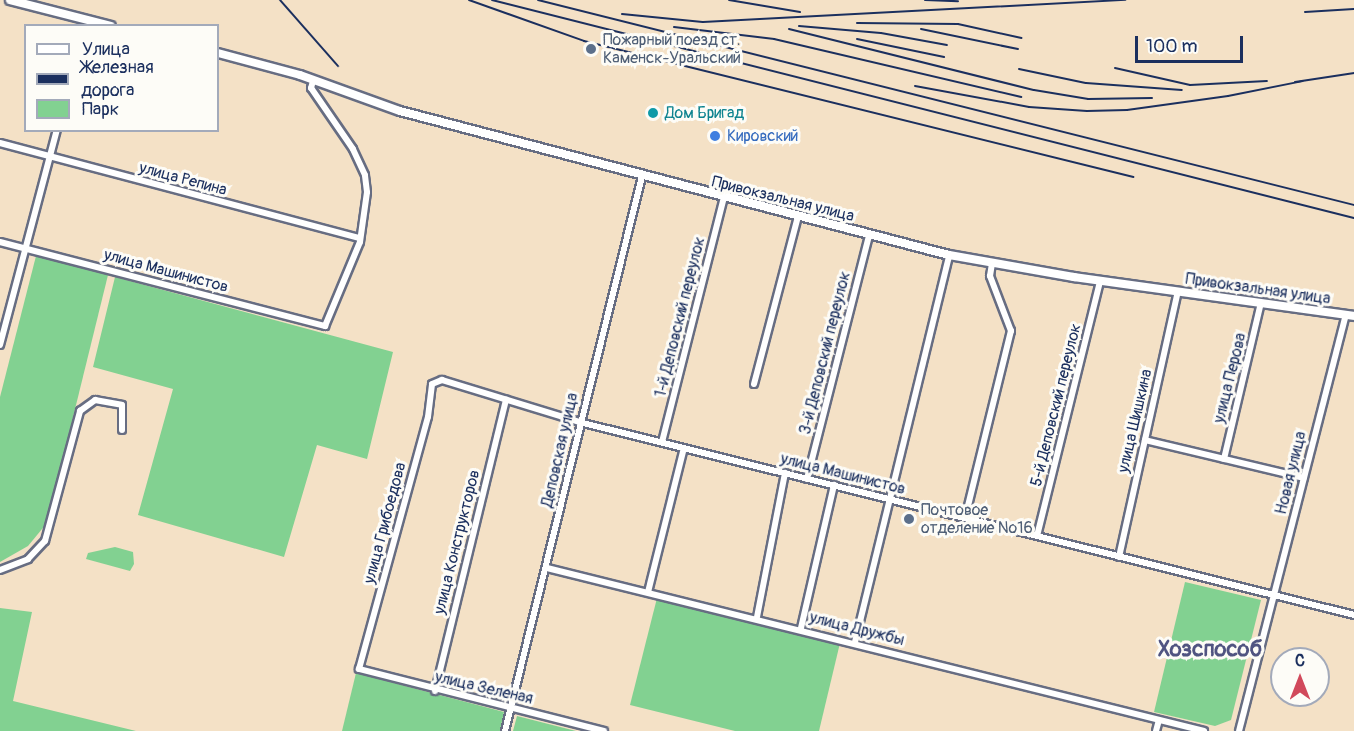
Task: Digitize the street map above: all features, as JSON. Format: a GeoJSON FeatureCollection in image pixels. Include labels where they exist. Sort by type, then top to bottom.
{"type":"FeatureCollection","features":[{"type":"Feature","properties":{"kind":"street"},"geometry":{"type":"LineString","coordinates":[[10,0],[88,23]]}},
{"type":"Feature","properties":{"kind":"street","name":"Привокзальная улица"},"geometry":{"type":"LineString","coordinates":[[219,53],[313,81],[400,111],[949,255],[1100,280],[1350,315]]}},
{"type":"Feature","properties":{"kind":"street"},"geometry":{"type":"LineString","coordinates":[[313,81],[311,88],[353,149],[365,175],[367,192],[360,238]]}},
{"type":"Feature","properties":{"kind":"street"},"geometry":{"type":"LineString","coordinates":[[0,345],[56,132]]}},
{"type":"Feature","properties":{"kind":"street","name":"улица Репина"},"geometry":{"type":"LineString","coordinates":[[0,143],[49,158],[360,238]]}},
{"type":"Feature","properties":{"kind":"street","name":"Деповская улица"},"geometry":{"type":"LineString","coordinates":[[505,731],[547,568],[579,422],[642,176]]}},
{"type":"Feature","properties":{"kind":"street","name":"1-й Деповский переулок"},"geometry":{"type":"LineString","coordinates":[[662,442],[724,197]]}},
{"type":"Feature","properties":{"kind":"street"},"geometry":{"type":"LineString","coordinates":[[754,384],[798,216]]}},
{"type":"Feature","properties":{"kind":"street","name":"3-й Деповский переулок"},"geometry":{"type":"LineString","coordinates":[[807,478],[869,235]]}},
{"type":"Feature","properties":{"kind":"street","name":"улица Машинистов"},"geometry":{"type":"LineString","coordinates":[[0,242],[325,326],[360,238]]}},
{"type":"Feature","properties":{"kind":"street"},"geometry":{"type":"LineString","coordinates":[[855,642],[887,499],[949,255]]}},
{"type":"Feature","properties":{"kind":"street"},"geometry":{"type":"LineString","coordinates":[[965,518],[1011,331],[990,276],[992,263]]}},
{"type":"Feature","properties":{"kind":"street","name":"5-й Деповский переулок"},"geometry":{"type":"LineString","coordinates":[[1037,536],[1100,280]]}},
{"type":"Feature","properties":{"kind":"street","name":"улица Шишкина"},"geometry":{"type":"LineString","coordinates":[[1119,556],[1178,291]]}},
{"type":"Feature","properties":{"kind":"street","name":"улица Перова"},"geometry":{"type":"LineString","coordinates":[[1224,459],[1261,303]]}},
{"type":"Feature","properties":{"kind":"street","name":"Новая улица"},"geometry":{"type":"LineString","coordinates":[[1239,731],[1304,478],[1350,315]]}},
{"type":"Feature","properties":{"kind":"street","name":"улица Машинистов"},"geometry":{"type":"LineString","coordinates":[[432,384],[442,380],[579,422],[1354,614]]}},
{"type":"Feature","properties":{"kind":"street","name":"улица Грибоедова"},"geometry":{"type":"LineString","coordinates":[[359,669],[428,417],[432,384]]}},
{"type":"Feature","properties":{"kind":"street"},"geometry":{"type":"LineString","coordinates":[[0,570],[28,560],[45,541],[80,411],[95,400],[122,405],[122,430]]}},
{"type":"Feature","properties":{"kind":"street","name":"улица Конструкторов"},"geometry":{"type":"LineString","coordinates":[[435,691],[506,400]]}},
{"type":"Feature","properties":{"kind":"street"},"geometry":{"type":"LineString","coordinates":[[1145,440],[1304,478]]}},
{"type":"Feature","properties":{"kind":"street"},"geometry":{"type":"LineString","coordinates":[[648,592],[684,448]]}},
{"type":"Feature","properties":{"kind":"street"},"geometry":{"type":"LineString","coordinates":[[757,617],[785,473]]}},
{"type":"Feature","properties":{"kind":"street"},"geometry":{"type":"LineString","coordinates":[[801,628],[834,485]]}},
{"type":"Feature","properties":{"kind":"street","name":"улица Дружбы"},"geometry":{"type":"LineString","coordinates":[[547,568],[757,617],[1204,731]]}},
{"type":"Feature","properties":{"kind":"street","name":"улица Зеленая"},"geometry":{"type":"LineString","coordinates":[[359,669],[435,691],[604,731]]}},
{"type":"Feature","properties":{"kind":"street"},"geometry":{"type":"LineString","coordinates":[[1156,731],[1159,720]]}},
{"type":"Feature","properties":{"kind":"green space"},"geometry":{"type":"Polygon","coordinates":[[[36,256],[108,275],[47,523],[28,546],[0,562],[0,397],[36,256]]]}},
{"type":"Feature","properties":{"kind":"green space"},"geometry":{"type":"Polygon","coordinates":[[[115,277],[393,352],[367,459],[317,445],[284,557],[138,515],[173,389],[93,367],[115,277]]]}},
{"type":"Feature","properties":{"kind":"green space"},"geometry":{"type":"Polygon","coordinates":[[[115,547],[133,552],[134,564],[130,571],[86,559],[88,553],[115,547]]]}},
{"type":"Feature","properties":{"kind":"green space"},"geometry":{"type":"Polygon","coordinates":[[[1185,582],[1261,600],[1231,720],[1215,726],[1154,712],[1185,582]]]}},
{"type":"Feature","properties":{"kind":"green space"},"geometry":{"type":"Polygon","coordinates":[[[657,598],[840,643],[819,731],[735,731],[630,705],[657,598]]]}},
{"type":"Feature","properties":{"kind":"green space"},"geometry":{"type":"Polygon","coordinates":[[[0,608],[32,612],[13,701],[136,731],[0,731],[0,608]]]}},
{"type":"Feature","properties":{"kind":"green space"},"geometry":{"type":"Polygon","coordinates":[[[356,673],[504,712],[500,731],[342,731],[356,673]]]}},
{"type":"Feature","properties":{"kind":"green space"},"geometry":{"type":"Polygon","coordinates":[[[517,716],[576,731],[513,731],[517,716]]]}},
{"type":"Feature","properties":{"kind":"railway"},"geometry":{"type":"LineString","coordinates":[[280,0],[338,66]]}},
{"type":"Feature","properties":{"kind":"railway"},"geometry":{"type":"LineString","coordinates":[[469,0],[584,41],[1133,177]]}},
{"type":"Feature","properties":{"kind":"railway"},"geometry":{"type":"LineString","coordinates":[[492,0],[1354,218]]}},
{"type":"Feature","properties":{"kind":"railway"},"geometry":{"type":"LineString","coordinates":[[538,0],[1354,205]]}},
{"type":"Feature","properties":{"kind":"railway"},"geometry":{"type":"LineString","coordinates":[[729,0],[800,12]]}},
{"type":"Feature","properties":{"kind":"railway"},"geometry":{"type":"LineString","coordinates":[[925,0],[958,1]]}},
{"type":"Feature","properties":{"kind":"railway"},"geometry":{"type":"LineString","coordinates":[[622,14],[703,22],[1125,0]]}},
{"type":"Feature","properties":{"kind":"railway"},"geometry":{"type":"LineString","coordinates":[[1305,12],[1354,9]]}},
{"type":"Feature","properties":{"kind":"railway"},"geometry":{"type":"LineString","coordinates":[[857,23],[958,24],[1021,38]]}},
{"type":"Feature","properties":{"kind":"railway"},"geometry":{"type":"LineString","coordinates":[[799,26],[881,33],[947,45]]}},
{"type":"Feature","properties":{"kind":"railway"},"geometry":{"type":"LineString","coordinates":[[674,27],[774,39],[1021,97]]}},
{"type":"Feature","properties":{"kind":"railway"},"geometry":{"type":"LineString","coordinates":[[789,29],[1034,90],[1088,99],[1152,98]]}},
{"type":"Feature","properties":{"kind":"railway"},"geometry":{"type":"LineString","coordinates":[[921,29],[1018,49]]}},
{"type":"Feature","properties":{"kind":"railway"},"geometry":{"type":"LineString","coordinates":[[857,39],[944,57]]}},
{"type":"Feature","properties":{"kind":"railway"},"geometry":{"type":"LineString","coordinates":[[1115,68],[1190,85],[1267,81]]}},
{"type":"Feature","properties":{"kind":"railway"},"geometry":{"type":"LineString","coordinates":[[1019,69],[1086,83],[1182,90]]}},
{"type":"Feature","properties":{"kind":"railway"},"geometry":{"type":"LineString","coordinates":[[1295,82],[1354,73]]}},
{"type":"Feature","properties":{"kind":"railway"},"geometry":{"type":"LineString","coordinates":[[915,86],[1029,107],[1087,111],[1127,110],[1228,96],[1303,81]]}},
{"type":"Feature","properties":{"kind":"place","name":"Пожарный поезд ст. Каменск-Уральский"},"geometry":{"type":"Point","coordinates":[591,49]}},
{"type":"Feature","properties":{"kind":"place","name":"Дом Бригад"},"geometry":{"type":"Point","coordinates":[653,113]}},
{"type":"Feature","properties":{"kind":"place","name":"Кировский"},"geometry":{"type":"Point","coordinates":[715,136]}},
{"type":"Feature","properties":{"kind":"place","name":"Почтовое отделение №16"},"geometry":{"type":"Point","coordinates":[909,519]}},
{"type":"Feature","properties":{"kind":"district","name":"Хозспособ"},"geometry":{"type":"Point","coordinates":[1210,650]}}]}
